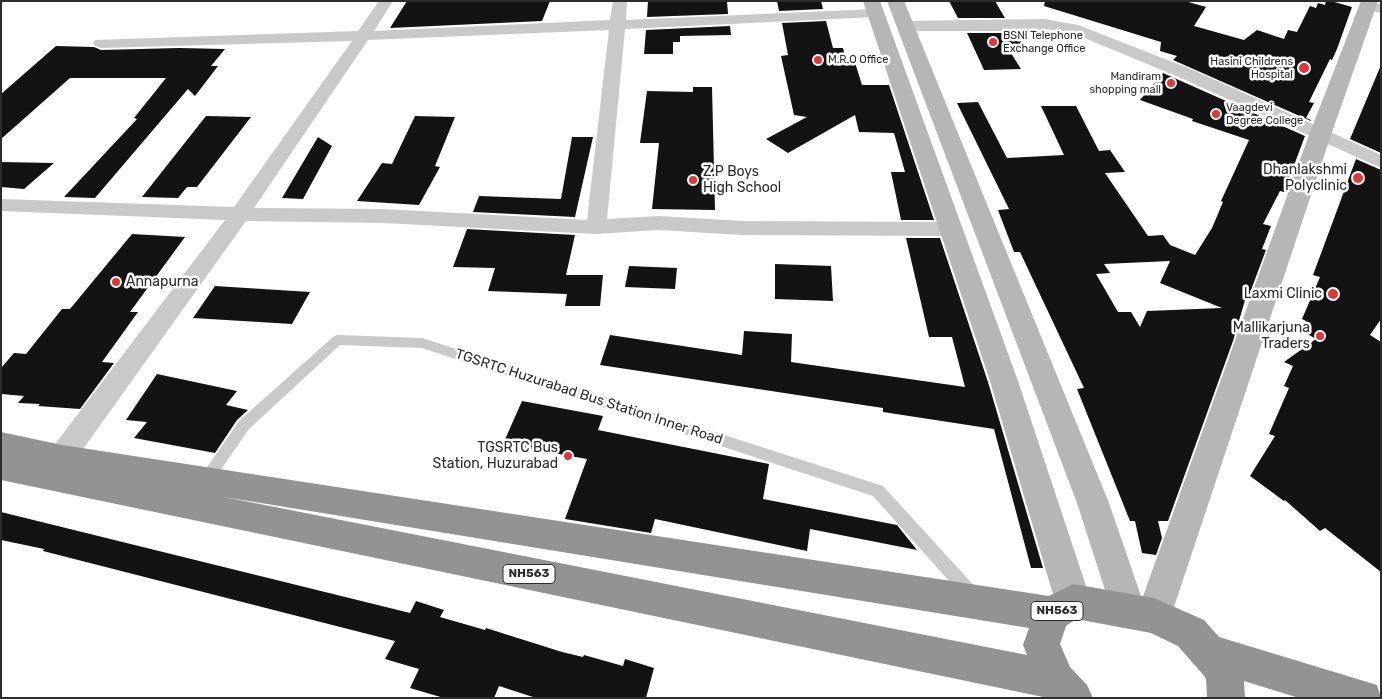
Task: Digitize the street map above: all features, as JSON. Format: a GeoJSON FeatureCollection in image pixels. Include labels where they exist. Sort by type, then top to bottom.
{"type":"FeatureCollection","features":[{"type":"Feature","properties":{"kind":"highway","name":"NH563"},"geometry":{"type":"LineString","coordinates":[[3,453],[54,467],[1066,689]]}},
{"type":"Feature","properties":{"kind":"highway","name":"NH563"},"geometry":{"type":"LineString","coordinates":[[54,467],[206,480],[978,602],[1142,614],[1191,633],[1224,671],[1226,698]]}},
{"type":"Feature","properties":{"kind":"highway","name":"NH563"},"geometry":{"type":"LineString","coordinates":[[1062,608],[1041,645],[1066,689]]}},
{"type":"Feature","properties":{"kind":"highway"},"geometry":{"type":"LineString","coordinates":[[1210,653],[1364,698]]}},
{"type":"Feature","properties":{"kind":"main road"},"geometry":{"type":"LineString","coordinates":[[880,5],[904,26],[1093,503],[1142,614]]}},
{"type":"Feature","properties":{"kind":"main road"},"geometry":{"type":"LineString","coordinates":[[880,5],[897,76],[1004,381],[1062,608]]}},
{"type":"Feature","properties":{"kind":"main road"},"geometry":{"type":"LineString","coordinates":[[1142,614],[1320,135],[1373,5]]}},
{"type":"Feature","properties":{"kind":"main road"},"geometry":{"type":"LineString","coordinates":[[897,76],[924,76]]}},
{"type":"Feature","properties":{"kind":"street"},"geometry":{"type":"LineString","coordinates":[[54,467],[240,213],[386,1]]}},
{"type":"Feature","properties":{"kind":"street"},"geometry":{"type":"LineString","coordinates":[[596,227],[620,1]]}},
{"type":"Feature","properties":{"kind":"street"},"geometry":{"type":"LineString","coordinates":[[101,43],[363,36],[617,25],[880,5]]}},
{"type":"Feature","properties":{"kind":"street"},"geometry":{"type":"LineString","coordinates":[[904,26],[1044,24],[1068,26],[1187,74],[1381,162]]}},
{"type":"Feature","properties":{"kind":"street"},"geometry":{"type":"LineString","coordinates":[[1,205],[285,216],[383,216],[492,220],[596,227],[658,223],[743,228],[951,229]]}},
{"type":"Feature","properties":{"kind":"lane","name":"TGSRTC Huzurabad Bus Station Inner Road"},"geometry":{"type":"LineString","coordinates":[[206,480],[244,425],[337,340],[422,343],[878,491],[978,602]]}},
{"type":"Feature","properties":{"kind":"building"},"geometry":{"type":"Polygon","coordinates":[[[407,1],[550,1],[542,21],[390,28],[407,1]]]}},
{"type":"Feature","properties":{"kind":"building"},"geometry":{"type":"Polygon","coordinates":[[[648,1],[727,1],[728,14],[647,17],[648,1]]]}},
{"type":"Feature","properties":{"kind":"building"},"geometry":{"type":"Polygon","coordinates":[[[777,1],[821,1],[823,9],[779,11],[777,1]]]}},
{"type":"Feature","properties":{"kind":"building"},"geometry":{"type":"Polygon","coordinates":[[[949,1],[995,1],[1005,18],[958,18],[949,1]]]}},
{"type":"Feature","properties":{"kind":"building"},"geometry":{"type":"Polygon","coordinates":[[[1045,1],[1185,1],[1206,7],[1194,26],[1244,40],[1257,30],[1284,39],[1288,30],[1297,32],[1310,6],[1316,8],[1318,3],[1325,5],[1326,1],[1331,1],[1352,7],[1337,49],[1332,60],[1330,59],[1309,102],[1314,103],[1306,118],[1311,121],[1173,60],[1177,56],[1160,51],[1161,42],[1044,6],[1045,1]]]}},
{"type":"Feature","properties":{"kind":"building"},"geometry":{"type":"Polygon","coordinates":[[[826,21],[833,48],[843,48],[845,56],[853,56],[862,85],[889,85],[934,220],[901,220],[891,172],[905,172],[894,133],[859,132],[855,115],[788,153],[766,139],[807,117],[794,115],[781,56],[788,55],[782,23],[826,21]]]}},
{"type":"Feature","properties":{"kind":"building"},"geometry":{"type":"Polygon","coordinates":[[[730,26],[731,35],[680,36],[680,42],[673,42],[673,54],[644,54],[646,30],[730,26]]]}},
{"type":"Feature","properties":{"kind":"building"},"geometry":{"type":"Polygon","coordinates":[[[967,33],[1015,33],[1026,50],[1009,50],[1021,69],[984,70],[967,33]]]}},
{"type":"Feature","properties":{"kind":"building"},"geometry":{"type":"Polygon","coordinates":[[[56,46],[94,47],[101,50],[225,49],[211,66],[218,66],[195,96],[188,89],[95,198],[64,197],[137,119],[134,118],[166,78],[70,78],[1,139],[1,94],[56,46]]]}},
{"type":"Feature","properties":{"kind":"building"},"geometry":{"type":"Polygon","coordinates":[[[1381,65],[1381,153],[1350,139],[1381,65]]]}},
{"type":"Feature","properties":{"kind":"building"},"geometry":{"type":"Polygon","coordinates":[[[1163,73],[1305,136],[1284,192],[1280,191],[1263,224],[1271,226],[1262,249],[1266,250],[1248,298],[1246,297],[1233,341],[1168,521],[1158,521],[1162,538],[1156,555],[1142,553],[1135,521],[1130,521],[1077,389],[1084,388],[1020,252],[1014,252],[998,210],[1009,209],[957,103],[978,102],[1007,158],[1064,155],[1041,106],[1076,106],[1099,151],[1110,150],[1125,172],[1105,173],[1148,236],[1163,235],[1170,245],[1195,255],[1212,228],[1223,202],[1221,201],[1249,140],[1192,121],[1193,119],[1140,100],[1163,73]],[[1170,261],[1104,264],[1110,273],[1096,274],[1118,312],[1131,312],[1140,327],[1147,311],[1222,308],[1160,283],[1170,261]]]}},
{"type":"Feature","properties":{"kind":"building"},"geometry":{"type":"Polygon","coordinates":[[[693,87],[712,87],[715,210],[652,209],[659,143],[640,143],[647,91],[693,92],[693,87]]]}},
{"type":"Feature","properties":{"kind":"building"},"geometry":{"type":"Polygon","coordinates":[[[206,116],[251,117],[197,187],[187,187],[178,198],[142,197],[206,116]]]}},
{"type":"Feature","properties":{"kind":"building"},"geometry":{"type":"Polygon","coordinates":[[[415,116],[455,117],[435,166],[440,167],[419,205],[357,201],[382,163],[392,164],[415,116]]]}},
{"type":"Feature","properties":{"kind":"building"},"geometry":{"type":"Polygon","coordinates":[[[318,137],[332,146],[303,199],[282,198],[318,137]]]}},
{"type":"Feature","properties":{"kind":"building"},"geometry":{"type":"Polygon","coordinates":[[[572,137],[593,137],[575,217],[473,212],[479,196],[561,199],[572,137]]]}},
{"type":"Feature","properties":{"kind":"building"},"geometry":{"type":"Polygon","coordinates":[[[1356,159],[1381,170],[1381,319],[1370,335],[1381,342],[1381,572],[1325,528],[1320,531],[1285,500],[1250,476],[1275,436],[1269,434],[1289,388],[1284,386],[1293,366],[1284,362],[1316,339],[1299,329],[1306,321],[1302,319],[1320,277],[1313,275],[1356,159]]]}},
{"type":"Feature","properties":{"kind":"building"},"geometry":{"type":"Polygon","coordinates":[[[1,162],[54,163],[24,189],[1,187],[1,162]]]}},
{"type":"Feature","properties":{"kind":"building"},"geometry":{"type":"Polygon","coordinates":[[[467,229],[575,235],[566,275],[603,275],[600,306],[565,306],[567,294],[488,291],[495,268],[453,267],[467,229]]]}},
{"type":"Feature","properties":{"kind":"building"},"geometry":{"type":"Polygon","coordinates":[[[132,234],[185,237],[130,312],[138,312],[102,362],[114,363],[80,409],[18,403],[24,396],[1,394],[1,368],[14,353],[26,354],[62,309],[70,309],[132,234]]]}},
{"type":"Feature","properties":{"kind":"building"},"geometry":{"type":"Polygon","coordinates":[[[906,238],[940,238],[988,382],[1043,568],[1031,568],[994,429],[883,412],[883,408],[600,365],[610,335],[742,355],[744,331],[792,334],[791,362],[965,387],[952,337],[929,337],[906,238]]]}},
{"type":"Feature","properties":{"kind":"building"},"geometry":{"type":"Polygon","coordinates":[[[775,264],[831,266],[833,301],[775,299],[775,264]]]}},
{"type":"Feature","properties":{"kind":"building"},"geometry":{"type":"Polygon","coordinates":[[[629,266],[677,268],[675,289],[625,287],[629,266]]]}},
{"type":"Feature","properties":{"kind":"building"},"geometry":{"type":"Polygon","coordinates":[[[215,286],[310,292],[292,324],[193,318],[215,286]]]}},
{"type":"Feature","properties":{"kind":"building"},"geometry":{"type":"Polygon","coordinates":[[[157,374],[237,391],[226,405],[248,410],[237,420],[215,453],[134,438],[147,422],[126,420],[157,374]]]}},
{"type":"Feature","properties":{"kind":"building"},"geometry":{"type":"Polygon","coordinates":[[[522,401],[603,416],[598,430],[769,464],[763,499],[897,525],[917,550],[810,529],[807,551],[655,519],[651,533],[565,519],[587,459],[503,444],[522,401]]]}},
{"type":"Feature","properties":{"kind":"building"},"geometry":{"type":"Polygon","coordinates":[[[1,512],[410,613],[416,601],[444,610],[440,617],[485,630],[486,628],[562,652],[583,657],[584,655],[623,666],[625,659],[654,668],[646,698],[536,698],[499,686],[494,698],[444,698],[410,688],[419,669],[385,659],[395,641],[43,551],[44,549],[1,540],[1,512]]]}},
{"type":"Feature","properties":{"kind":"place","name":"BSNl Telephone Exchange Office"},"geometry":{"type":"Point","coordinates":[993,42]}},
{"type":"Feature","properties":{"kind":"place","name":"M.R.O Office"},"geometry":{"type":"Point","coordinates":[818,60]}},
{"type":"Feature","properties":{"kind":"place","name":"Hasini Childrens Hospital"},"geometry":{"type":"Point","coordinates":[1304,68]}},
{"type":"Feature","properties":{"kind":"place","name":"Mandiram shopping mall"},"geometry":{"type":"Point","coordinates":[1171,83]}},
{"type":"Feature","properties":{"kind":"place","name":"Vaagdevi Degree College"},"geometry":{"type":"Point","coordinates":[1216,114]}},
{"type":"Feature","properties":{"kind":"place","name":"Dhanlakshmi Polyclinic"},"geometry":{"type":"Point","coordinates":[1358,178]}},
{"type":"Feature","properties":{"kind":"place","name":"Z.P Boys High School"},"geometry":{"type":"Point","coordinates":[693,180]}},
{"type":"Feature","properties":{"kind":"place","name":"Annapurna"},"geometry":{"type":"Point","coordinates":[116,282]}},
{"type":"Feature","properties":{"kind":"place","name":"Laxmi Clinic"},"geometry":{"type":"Point","coordinates":[1333,294]}},
{"type":"Feature","properties":{"kind":"place","name":"Mallikarjuna Traders"},"geometry":{"type":"Point","coordinates":[1320,336]}},
{"type":"Feature","properties":{"kind":"place","name":"TGSRTC Bus Station, Huzurabad"},"geometry":{"type":"Point","coordinates":[568,456]}}]}
